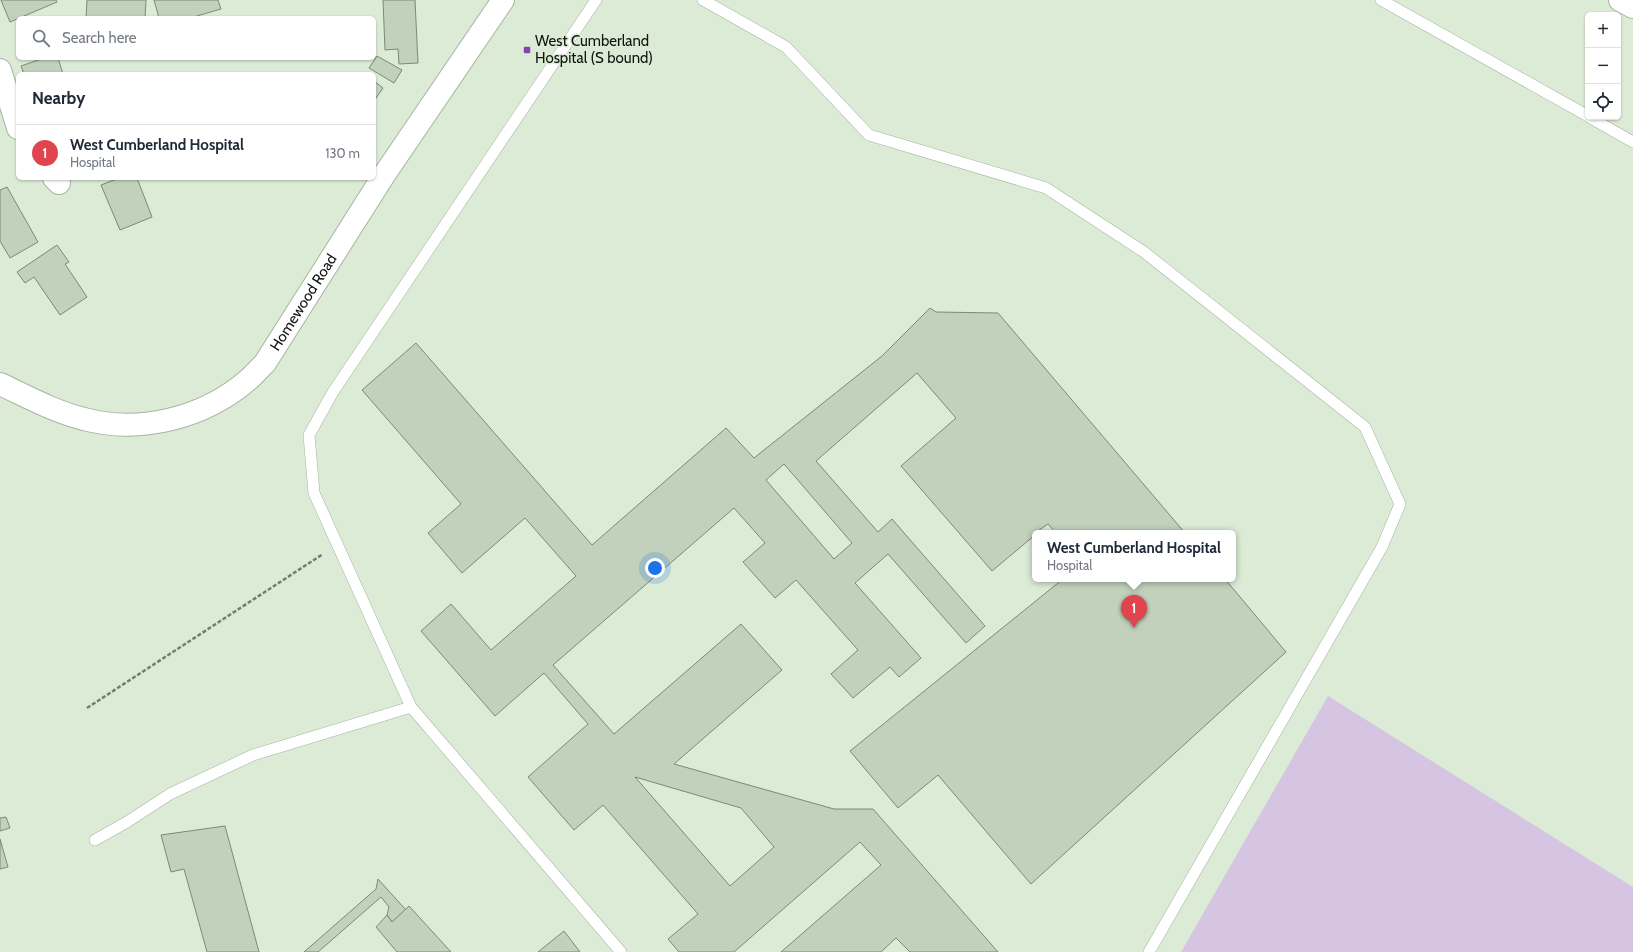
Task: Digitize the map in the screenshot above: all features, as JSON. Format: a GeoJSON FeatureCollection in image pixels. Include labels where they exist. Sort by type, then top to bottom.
{"type":"FeatureCollection","features":[{"type":"Feature","properties":{"kind":"street","name":"Homewood Road"},"geometry":{"type":"LineString","coordinates":[[0,384],[62,412],[85,420],[110,424],[134,425],[183,417],[228,395],[248,381],[265,363],[384,176],[503,0]]}},
{"type":"Feature","properties":{"kind":"street"},"geometry":{"type":"LineString","coordinates":[[1620,0],[1633,7]]}},
{"type":"Feature","properties":{"kind":"street"},"geometry":{"type":"LineString","coordinates":[[0,70],[16,122]]}},
{"type":"Feature","properties":{"kind":"lane"},"geometry":{"type":"LineString","coordinates":[[596,0],[333,392],[309,435],[314,493],[411,707],[621,952]]}},
{"type":"Feature","properties":{"kind":"lane"},"geometry":{"type":"LineString","coordinates":[[703,0],[786,47],[869,135],[1046,188],[1059,196],[1144,252],[1365,427],[1400,504],[1382,547],[1149,952]]}},
{"type":"Feature","properties":{"kind":"lane"},"geometry":{"type":"LineString","coordinates":[[1381,0],[1585,115]]}},
{"type":"Feature","properties":{"kind":"lane"},"geometry":{"type":"LineString","coordinates":[[1593,120],[1633,142]]}},
{"type":"Feature","properties":{"kind":"lane"},"geometry":{"type":"LineString","coordinates":[[95,840],[127,822],[170,794],[253,755],[411,707]]}},
{"type":"Feature","properties":{"kind":"path"},"geometry":{"type":"LineString","coordinates":[[87,708],[337,545]]}},
{"type":"Feature","properties":{"kind":"shaded area"},"geometry":{"type":"Polygon","coordinates":[[[1328,696],[1633,887],[1633,952],[1181,952],[1328,696]]]}},
{"type":"Feature","properties":{"kind":"building"},"geometry":{"type":"Polygon","coordinates":[[[1,0],[56,0],[57,2],[24,16],[16,16],[16,19],[10,22],[1,0]]]}},
{"type":"Feature","properties":{"kind":"building"},"geometry":{"type":"Polygon","coordinates":[[[87,0],[146,0],[145,16],[86,16],[87,0]]]}},
{"type":"Feature","properties":{"kind":"building"},"geometry":{"type":"Polygon","coordinates":[[[154,0],[218,0],[221,9],[197,16],[158,16],[154,0]]]}},
{"type":"Feature","properties":{"kind":"building"},"geometry":{"type":"Polygon","coordinates":[[[383,0],[415,0],[418,63],[399,64],[398,49],[385,50],[383,0]]]}},
{"type":"Feature","properties":{"kind":"building"},"geometry":{"type":"Polygon","coordinates":[[[377,56],[402,70],[394,83],[369,68],[374,60],[376,60],[377,56]]]}},
{"type":"Feature","properties":{"kind":"building"},"geometry":{"type":"Polygon","coordinates":[[[38,60],[59,60],[62,72],[23,72],[21,66],[38,60]]]}},
{"type":"Feature","properties":{"kind":"building"},"geometry":{"type":"Polygon","coordinates":[[[376,83],[383,88],[376,98],[376,83]]]}},
{"type":"Feature","properties":{"kind":"building"},"geometry":{"type":"Polygon","coordinates":[[[114,180],[138,180],[152,217],[120,230],[101,185],[114,180]]]}},
{"type":"Feature","properties":{"kind":"building"},"geometry":{"type":"Polygon","coordinates":[[[7,187],[38,242],[10,258],[0,241],[0,190],[7,187]]]}},
{"type":"Feature","properties":{"kind":"building"},"geometry":{"type":"Polygon","coordinates":[[[57,245],[69,262],[65,264],[87,297],[60,315],[34,277],[25,283],[17,272],[57,245]]]}},
{"type":"Feature","properties":{"kind":"building"},"geometry":{"type":"Polygon","coordinates":[[[930,308],[936,312],[998,313],[1182,530],[1053,530],[1048,524],[1039,530],[1032,530],[1032,538],[992,571],[901,466],[956,418],[917,373],[816,461],[878,532],[892,519],[985,626],[966,643],[888,554],[855,583],[921,658],[899,677],[890,667],[853,698],[831,674],[858,650],[796,580],[775,598],[743,562],[765,543],[734,508],[553,665],[614,734],[741,624],[782,670],[674,764],[834,809],[873,809],[998,952],[910,952],[896,938],[881,952],[781,952],[881,865],[860,842],[734,952],[679,952],[668,939],[698,914],[603,805],[574,830],[528,777],[588,724],[544,673],[495,716],[421,631],[451,604],[491,650],[576,576],[525,518],[462,573],[428,533],[461,504],[362,390],[416,343],[592,545],[726,428],[754,458],[882,356],[930,308]],[[784,464],[766,480],[834,559],[852,543],[784,464]],[[635,777],[730,886],[774,847],[741,808],[635,777]]]}},
{"type":"Feature","properties":{"kind":"building"},"geometry":{"type":"Polygon","coordinates":[[[1059,582],[1228,582],[1286,652],[1031,884],[938,775],[898,808],[850,751],[1059,582]]]}},
{"type":"Feature","properties":{"kind":"building"},"geometry":{"type":"Polygon","coordinates":[[[6,817],[10,828],[0,831],[0,818],[6,817]]]}},
{"type":"Feature","properties":{"kind":"building"},"geometry":{"type":"Polygon","coordinates":[[[225,826],[259,952],[207,952],[184,869],[171,872],[161,835],[225,826]]]}},
{"type":"Feature","properties":{"kind":"building"},"geometry":{"type":"Polygon","coordinates":[[[0,839],[8,867],[0,869],[0,839]]]}},
{"type":"Feature","properties":{"kind":"building"},"geometry":{"type":"Polygon","coordinates":[[[378,879],[406,910],[392,922],[387,915],[389,907],[381,897],[318,952],[304,952],[376,889],[378,879]]]}},
{"type":"Feature","properties":{"kind":"building"},"geometry":{"type":"Polygon","coordinates":[[[409,906],[451,952],[397,952],[376,927],[387,915],[392,922],[409,906]]]}},
{"type":"Feature","properties":{"kind":"building"},"geometry":{"type":"Polygon","coordinates":[[[564,931],[580,952],[538,952],[564,931]]]}},
{"type":"Feature","properties":{"kind":"place","name":"West Cumberland Hospital (S bound)"},"geometry":{"type":"Point","coordinates":[527,50]}},
{"type":"Feature","properties":{"kind":"place","name":"West Cumberland Hospital"},"geometry":{"type":"Point","coordinates":[1134,628]}}]}
